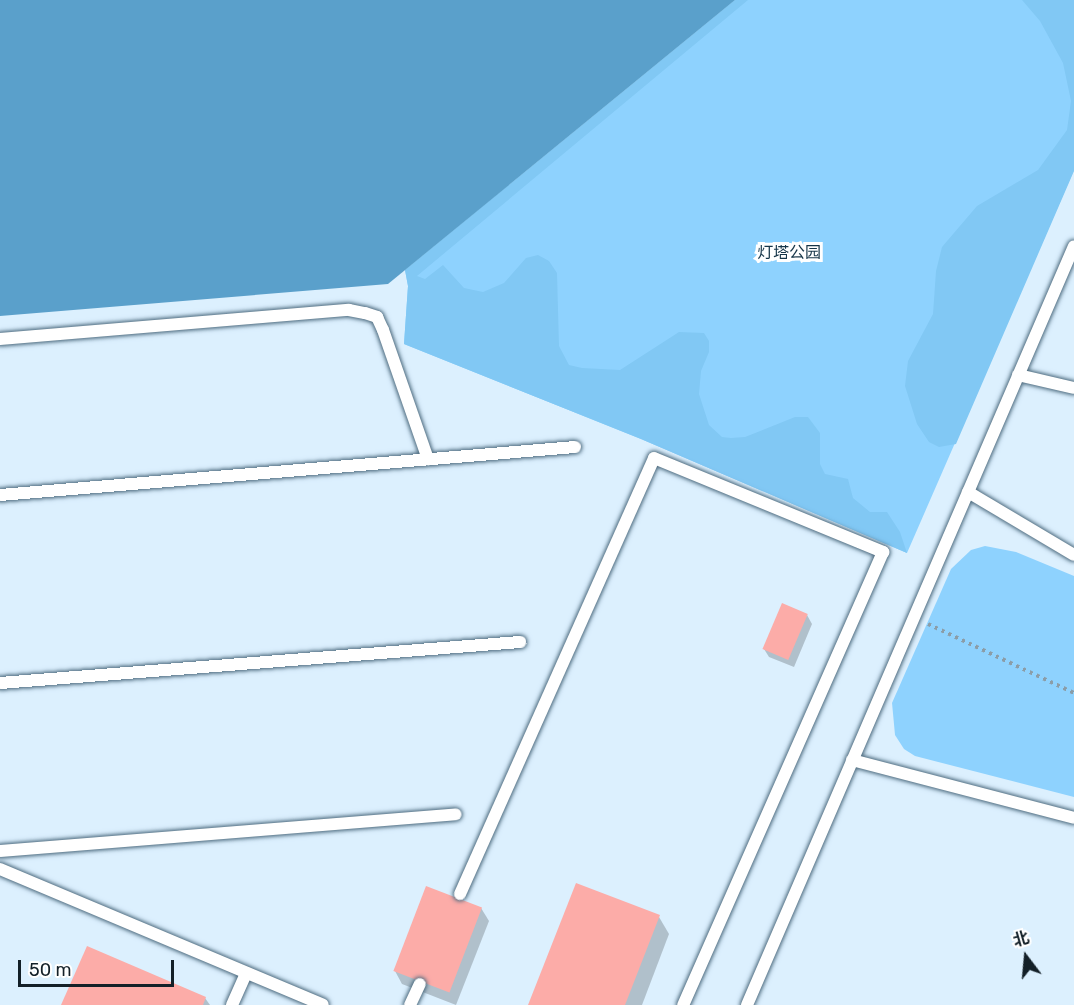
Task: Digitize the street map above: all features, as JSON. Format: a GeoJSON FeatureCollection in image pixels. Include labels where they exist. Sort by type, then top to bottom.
{"type":"FeatureCollection","features":[{"type":"Feature","properties":{"kind":"lane"},"geometry":{"type":"LineString","coordinates":[[747,1005],[1074,246]]}},
{"type":"Feature","properties":{"kind":"lane"},"geometry":{"type":"LineString","coordinates":[[1,340],[349,310],[377,316],[428,459]]}},
{"type":"Feature","properties":{"kind":"lane"},"geometry":{"type":"LineString","coordinates":[[1018,375],[1074,388]]}},
{"type":"Feature","properties":{"kind":"lane"},"geometry":{"type":"LineString","coordinates":[[0,495],[575,447]]}},
{"type":"Feature","properties":{"kind":"lane"},"geometry":{"type":"LineString","coordinates":[[460,894],[654,458],[883,552],[683,1005]]}},
{"type":"Feature","properties":{"kind":"lane"},"geometry":{"type":"LineString","coordinates":[[968,492],[1074,555]]}},
{"type":"Feature","properties":{"kind":"lane"},"geometry":{"type":"LineString","coordinates":[[0,683],[520,642]]}},
{"type":"Feature","properties":{"kind":"lane"},"geometry":{"type":"LineString","coordinates":[[852,760],[1074,818]]}},
{"type":"Feature","properties":{"kind":"lane"},"geometry":{"type":"LineString","coordinates":[[0,851],[455,814]]}},
{"type":"Feature","properties":{"kind":"lane"},"geometry":{"type":"LineString","coordinates":[[0,869],[323,1005]]}},
{"type":"Feature","properties":{"kind":"lane"},"geometry":{"type":"LineString","coordinates":[[232,1005],[246,973]]}},
{"type":"Feature","properties":{"kind":"lane"},"geometry":{"type":"LineString","coordinates":[[410,1005],[420,984]]}},
{"type":"Feature","properties":{"kind":"path"},"geometry":{"type":"LineString","coordinates":[[914,617],[1074,693]]}},
{"type":"Feature","properties":{"kind":"green space","name":"灯塔公园"},"geometry":{"type":"Polygon","coordinates":[[[735,0],[1074,0],[1074,170],[907,553],[641,439],[404,344],[408,286],[405,270],[735,0]]]}},
{"type":"Feature","properties":{"kind":"green space"},"geometry":{"type":"Polygon","coordinates":[[[985,546],[1016,552],[1074,576],[1074,797],[915,756],[904,749],[895,735],[892,703],[951,569],[971,550],[985,546]]]}},
{"type":"Feature","properties":{"kind":"shaded area"},"geometry":{"type":"Polygon","coordinates":[[[0,0],[735,0],[388,284],[0,316],[0,0]]]}},
{"type":"Feature","properties":{"kind":"shaded area"},"geometry":{"type":"Polygon","coordinates":[[[735,0],[748,0],[417,276],[425,279],[443,265],[464,288],[483,292],[504,283],[526,258],[538,255],[549,261],[557,273],[559,346],[569,365],[582,368],[620,370],[679,332],[704,333],[709,341],[709,352],[701,371],[699,394],[709,425],[722,437],[745,437],[795,417],[808,417],[820,433],[820,464],[825,474],[848,479],[853,498],[870,512],[887,512],[900,532],[907,553],[641,439],[404,344],[408,286],[405,270],[735,0]]]}},
{"type":"Feature","properties":{"kind":"shaded area"},"geometry":{"type":"Polygon","coordinates":[[[1022,0],[1074,0],[1074,171],[956,444],[939,447],[929,442],[917,424],[905,386],[908,361],[933,314],[936,271],[942,247],[977,206],[1038,170],[1067,130],[1071,101],[1063,63],[1040,21],[1022,0]]]}},
{"type":"Feature","properties":{"kind":"building"},"geometry":{"type":"Polygon","coordinates":[[[782,603],[808,614],[788,660],[762,649],[782,603]]]}},
{"type":"Feature","properties":{"kind":"building"},"geometry":{"type":"Polygon","coordinates":[[[576,883],[660,915],[625,1005],[528,1005],[576,883]]]}},
{"type":"Feature","properties":{"kind":"building"},"geometry":{"type":"Polygon","coordinates":[[[426,886],[482,908],[449,992],[393,971],[426,886]]]}},
{"type":"Feature","properties":{"kind":"building"},"geometry":{"type":"Polygon","coordinates":[[[87,946],[206,997],[203,1005],[61,1005],[87,946]]]}}]}
